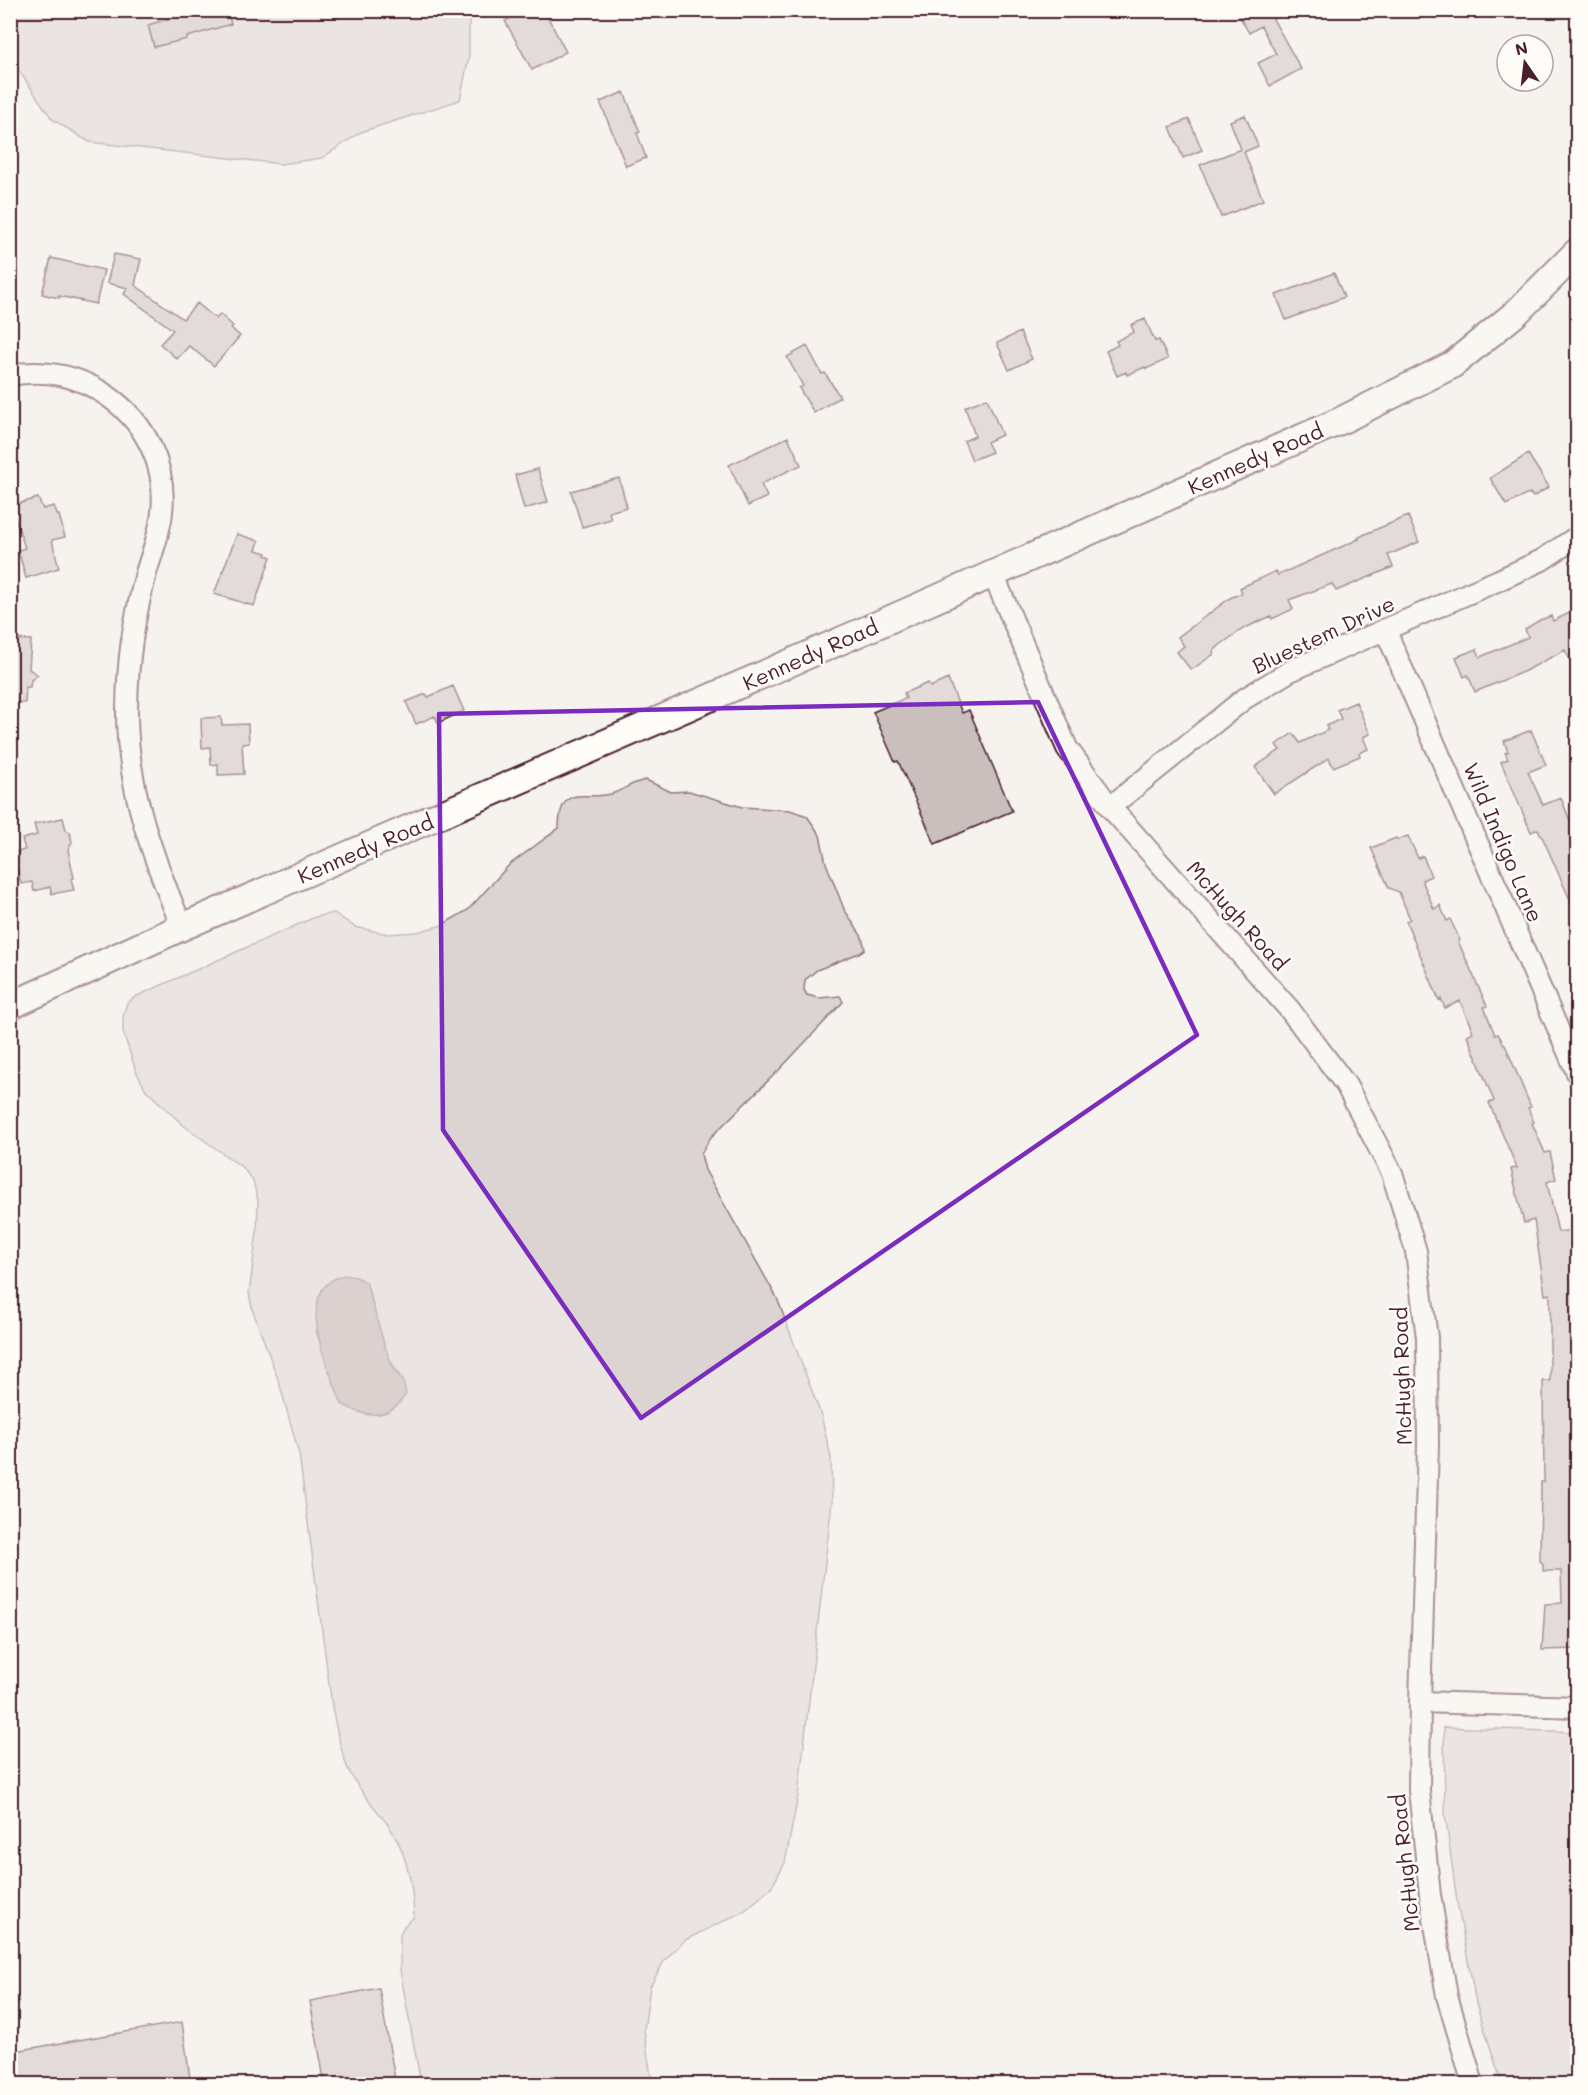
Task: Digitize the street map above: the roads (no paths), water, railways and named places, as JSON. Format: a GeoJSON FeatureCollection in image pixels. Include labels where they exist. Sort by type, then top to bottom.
{"type":"FeatureCollection","features":[{"type":"Feature","properties":{"kind":"main road","name":"Kennedy Road"},"geometry":{"type":"LineString","coordinates":[[10,1006],[182,927],[1340,421],[1452,364],[1516,313],[1578,251]]}},
{"type":"Feature","properties":{"kind":"street"},"geometry":{"type":"LineString","coordinates":[[10,375],[29,372],[66,375],[94,387],[130,415],[151,446],[159,469],[162,511],[135,623],[129,665],[128,743],[144,828],[159,873],[182,927]]}},
{"type":"Feature","properties":{"kind":"street","name":"Bluestem Drive"},"geometry":{"type":"LineString","coordinates":[[1110,807],[1244,699],[1290,671],[1542,560],[1578,536]]}},
{"type":"Feature","properties":{"kind":"street","name":"McHugh Road"},"geometry":{"type":"LineString","coordinates":[[993,574],[1067,748],[1110,807],[1290,1010],[1346,1085],[1392,1173],[1416,1251],[1427,1338],[1428,1445],[1419,1790],[1430,1895],[1447,1995],[1473,2085]]}},
{"type":"Feature","properties":{"kind":"street","name":"Wild Indigo Lane"},"geometry":{"type":"LineString","coordinates":[[1385,629],[1578,1075]]}},
{"type":"Feature","properties":{"kind":"street"},"geometry":{"type":"LineString","coordinates":[[1420,1702],[1578,1707]]}}]}
